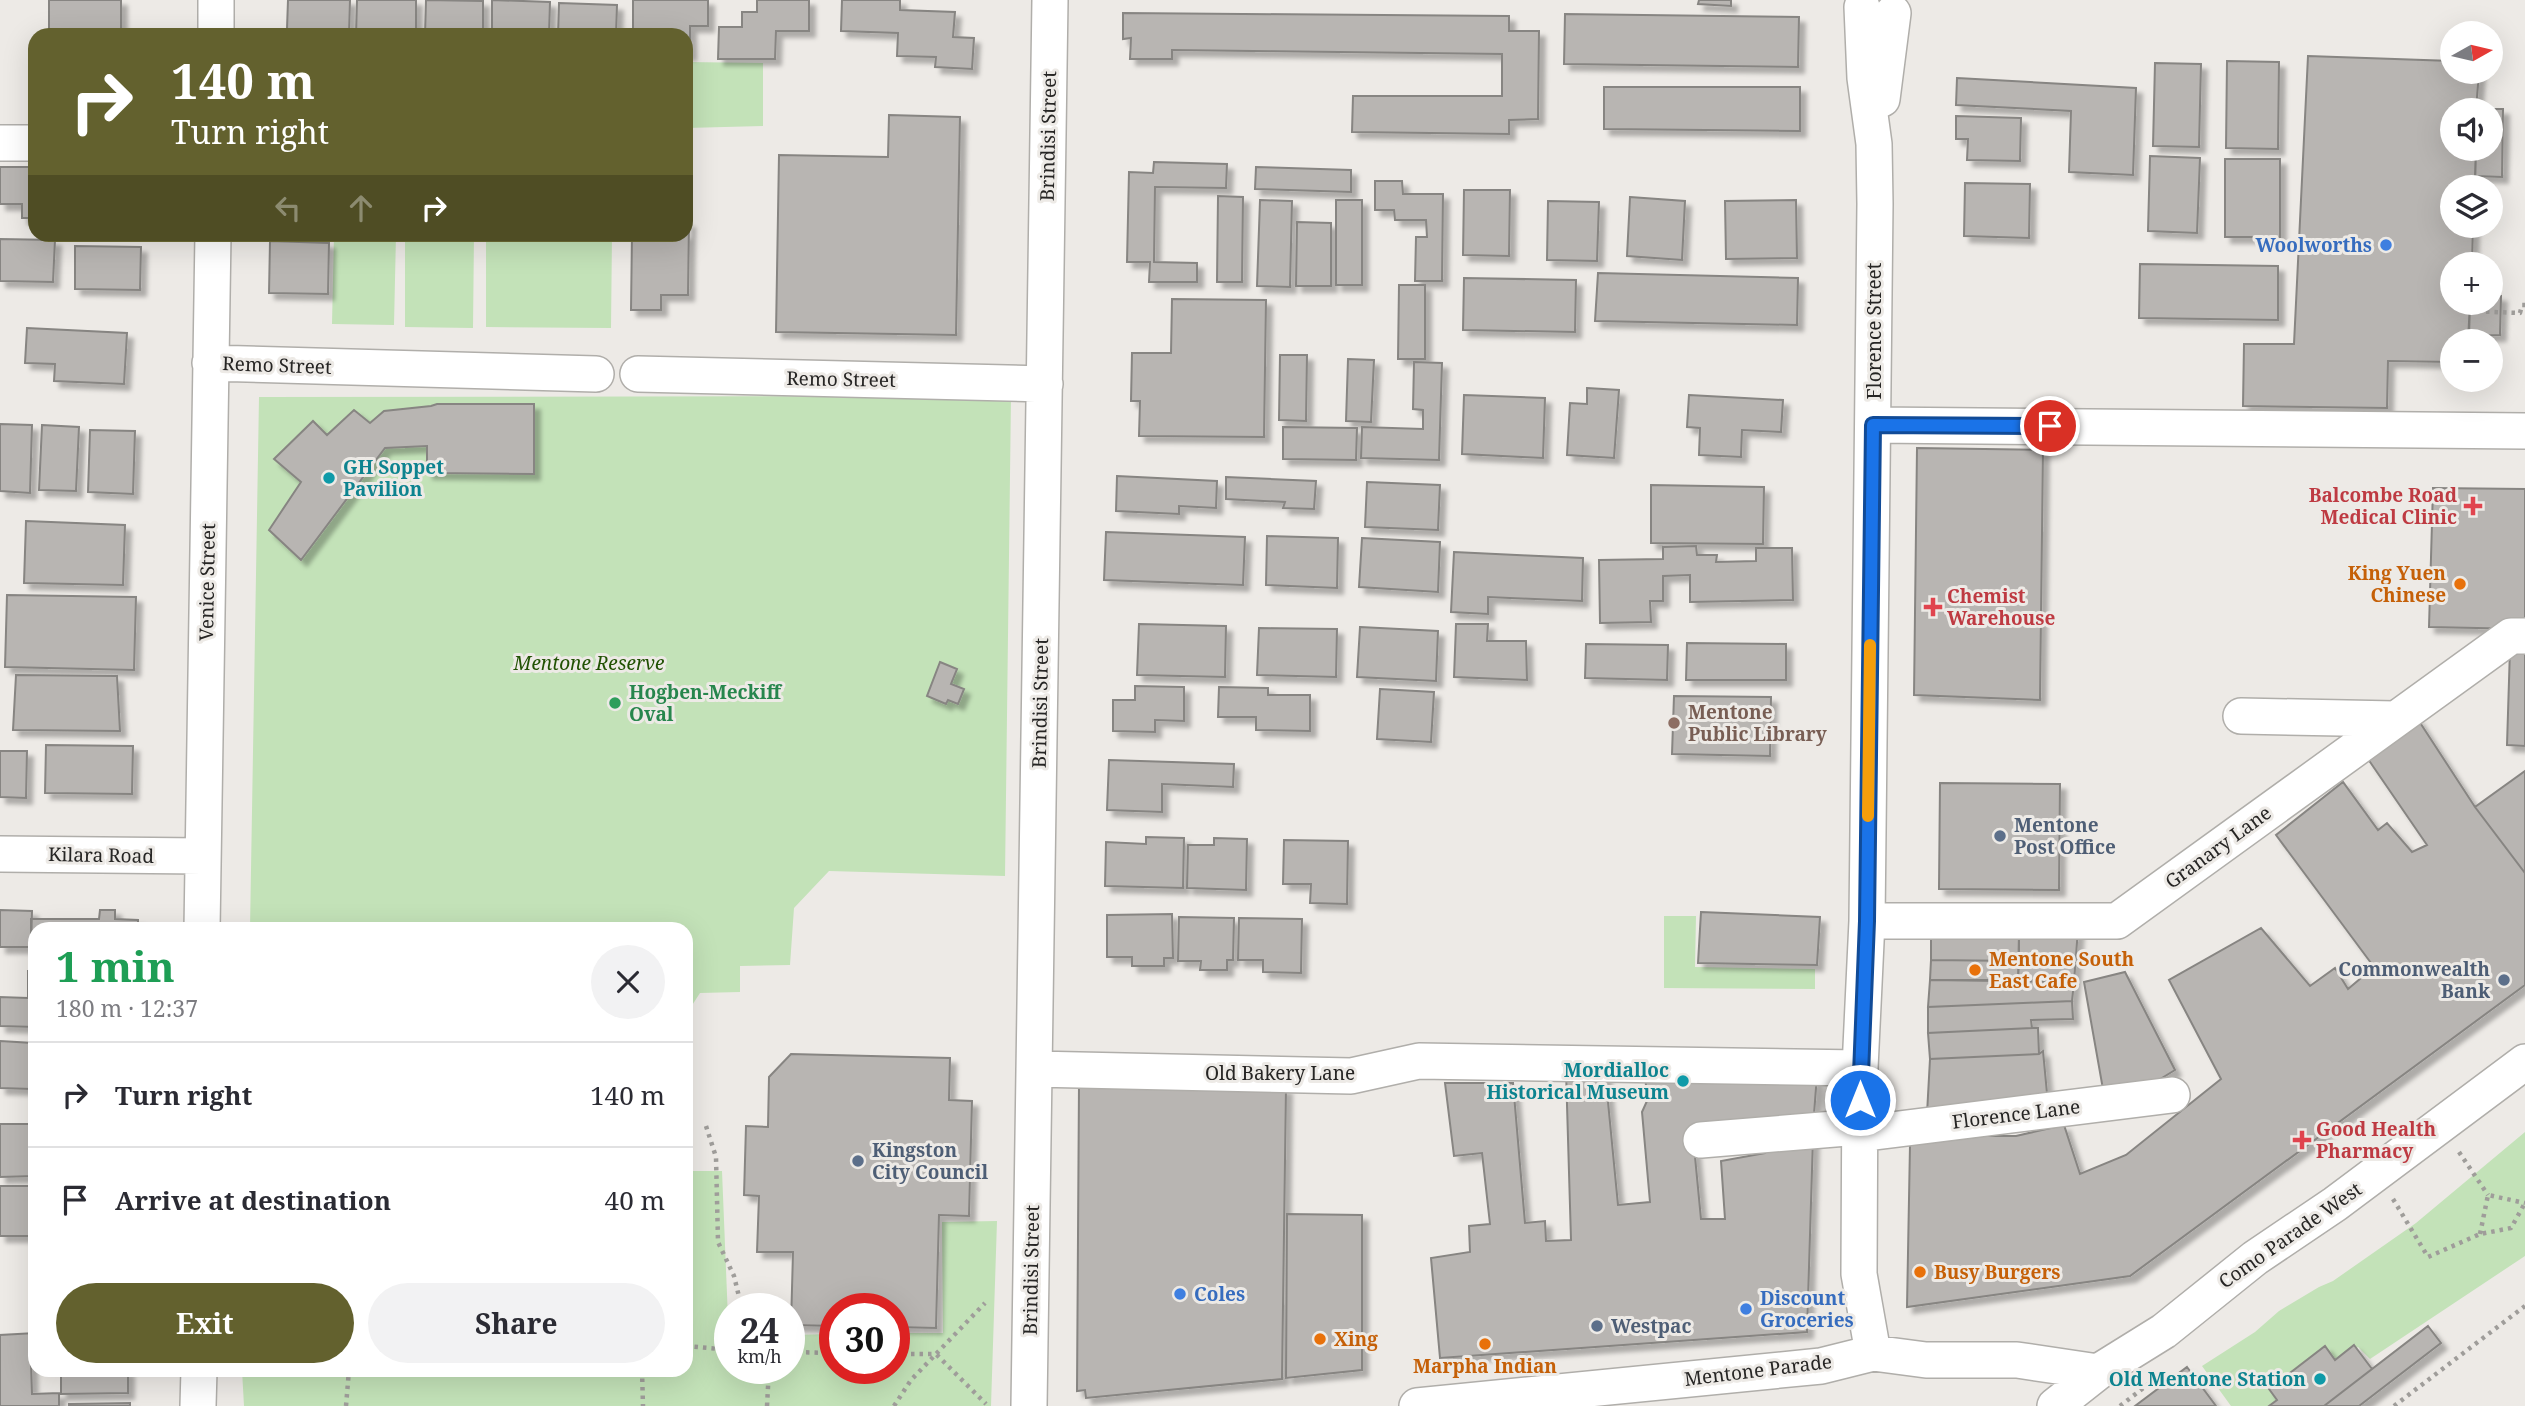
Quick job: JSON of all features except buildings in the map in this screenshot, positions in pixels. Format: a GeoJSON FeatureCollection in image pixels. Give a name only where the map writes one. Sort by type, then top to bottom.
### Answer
{"type":"FeatureCollection","features":[{"type":"Feature","properties":{"kind":"street"},"geometry":{"type":"LineString","coordinates":[[216,0],[216,28]]}},
{"type":"Feature","properties":{"kind":"street","name":"Brindisi Street"},"geometry":{"type":"LineString","coordinates":[[1029,1406],[1050,0]]}},
{"type":"Feature","properties":{"kind":"street","name":"Florence Street"},"geometry":{"type":"LineString","coordinates":[[1857,1357],[1860,1068],[1867,921],[1874,144],[1885,78],[1879,5]]}},
{"type":"Feature","properties":{"kind":"street"},"geometry":{"type":"LineString","coordinates":[[0,143],[28,143]]}},
{"type":"Feature","properties":{"kind":"street","name":"Venice Street"},"geometry":{"type":"LineString","coordinates":[[202,922],[213,242]]}},
{"type":"Feature","properties":{"kind":"street","name":"Remo Street"},"geometry":{"type":"LineString","coordinates":[[210,363],[596,374]]}},
{"type":"Feature","properties":{"kind":"street","name":"Remo Street"},"geometry":{"type":"LineString","coordinates":[[638,374],[1045,384]]}},
{"type":"Feature","properties":{"kind":"street"},"geometry":{"type":"LineString","coordinates":[[1873,425],[2525,431]]}},
{"type":"Feature","properties":{"kind":"street","name":"Granary Lane"},"geometry":{"type":"LineString","coordinates":[[1867,921],[2117,921],[2511,636],[2525,636]]}},
{"type":"Feature","properties":{"kind":"street"},"geometry":{"type":"LineString","coordinates":[[2241,716],[2395,719]]}},
{"type":"Feature","properties":{"kind":"street","name":"Kilara Road"},"geometry":{"type":"LineString","coordinates":[[0,854],[202,856]]}},
{"type":"Feature","properties":{"kind":"street","name":"Old Bakery Lane"},"geometry":{"type":"LineString","coordinates":[[1034,1069],[1351,1076],[1419,1061],[1860,1068]]}},
{"type":"Feature","properties":{"kind":"street","name":"Como Parade West"},"geometry":{"type":"LineString","coordinates":[[2055,1406],[2098,1373],[2164,1331],[2255,1258],[2378,1173],[2525,1062]]}},
{"type":"Feature","properties":{"kind":"street","name":"Florence Lane"},"geometry":{"type":"LineString","coordinates":[[1701,1140],[1859,1130],[2172,1095]]}},
{"type":"Feature","properties":{"kind":"street","name":"Mentone Parade"},"geometry":{"type":"LineString","coordinates":[[1418,1406],[1821,1366],[1857,1357],[2017,1360],[2098,1373]]}},
{"type":"Feature","properties":{"kind":"street"},"geometry":{"type":"LineString","coordinates":[[198,1406],[199,1377]]}},
{"type":"Feature","properties":{"kind":"path"},"geometry":{"type":"LineString","coordinates":[[2503,312],[2520,313],[2522,304],[2525,305]]}},
{"type":"Feature","properties":{"kind":"path"},"geometry":{"type":"LineString","coordinates":[[706,1126],[716,1157],[718,1242],[734,1276],[738,1293]]}},
{"type":"Feature","properties":{"kind":"path"},"geometry":{"type":"LineString","coordinates":[[2378,1173],[2428,1257],[2480,1234],[2511,1228],[2525,1203],[2488,1195],[2461,1156]]}},
{"type":"Feature","properties":{"kind":"path"},"geometry":{"type":"LineString","coordinates":[[2480,1234],[2488,1195]]}},
{"type":"Feature","properties":{"kind":"path"},"geometry":{"type":"LineString","coordinates":[[894,1406],[911,1380],[985,1303]]}},
{"type":"Feature","properties":{"kind":"path"},"geometry":{"type":"LineString","coordinates":[[2394,1406],[2525,1306]]}},
{"type":"Feature","properties":{"kind":"path"},"geometry":{"type":"LineString","coordinates":[[693,1347],[714,1349]]}},
{"type":"Feature","properties":{"kind":"path"},"geometry":{"type":"LineString","coordinates":[[910,1354],[936,1354],[986,1404]]}},
{"type":"Feature","properties":{"kind":"path"},"geometry":{"type":"LineString","coordinates":[[346,1406],[348,1377]]}},
{"type":"Feature","properties":{"kind":"path"},"geometry":{"type":"LineString","coordinates":[[642,1377],[643,1406]]}},
{"type":"Feature","properties":{"kind":"path"},"geometry":{"type":"LineString","coordinates":[[767,1406],[768,1384]]}},
{"type":"Feature","properties":{"kind":"green space"},"geometry":{"type":"Polygon","coordinates":[[[693,62],[763,63],[763,126],[693,128],[693,62]]]}},
{"type":"Feature","properties":{"kind":"green space"},"geometry":{"type":"Polygon","coordinates":[[[334,242],[396,242],[394,325],[332,324],[334,242]]]}},
{"type":"Feature","properties":{"kind":"green space"},"geometry":{"type":"Polygon","coordinates":[[[405,242],[474,242],[473,328],[405,327],[405,242]]]}},
{"type":"Feature","properties":{"kind":"green space"},"geometry":{"type":"Polygon","coordinates":[[[486,242],[612,242],[611,328],[486,327],[486,242]]]}},
{"type":"Feature","properties":{"kind":"green space","name":"Mentone Reserve"},"geometry":{"type":"Polygon","coordinates":[[[1011,396],[1005,876],[829,871],[794,908],[790,965],[740,966],[740,992],[700,993],[693,1004],[693,922],[250,922],[259,397],[1011,396]]]}},
{"type":"Feature","properties":{"kind":"green space"},"geometry":{"type":"Polygon","coordinates":[[[1664,916],[1696,916],[1695,967],[1815,969],[1815,989],[1664,988],[1664,916]]]}},
{"type":"Feature","properties":{"kind":"green space"},"geometry":{"type":"Polygon","coordinates":[[[2525,1132],[2525,1256],[2370,1359],[2358,1347],[2277,1406],[2231,1406],[2202,1366],[2255,1332],[2279,1311],[2333,1281],[2416,1223],[2525,1132]]]}},
{"type":"Feature","properties":{"kind":"green space"},"geometry":{"type":"Polygon","coordinates":[[[693,1171],[722,1171],[727,1293],[714,1293],[714,1384],[805,1384],[805,1335],[819,1334],[819,1384],[910,1384],[910,1333],[943,1333],[942,1222],[997,1221],[991,1406],[244,1406],[242,1377],[693,1377],[693,1171]]]}},
{"type":"Feature","properties":{"kind":"slow traffic"},"geometry":{"type":"LineString","coordinates":[[1868,816],[1870,645]]}},
{"type":"Feature","properties":{"kind":"place","name":"Woolworths"},"geometry":{"type":"Point","coordinates":[2386,245]}},
{"type":"Feature","properties":{"kind":"place","name":"GH Soppet Pavilion"},"geometry":{"type":"Point","coordinates":[329,478]}},
{"type":"Feature","properties":{"kind":"place","name":"Balcombe Road Medical Clinic"},"geometry":{"type":"Point","coordinates":[2473,506]}},
{"type":"Feature","properties":{"kind":"place","name":"King Yuen Chinese"},"geometry":{"type":"Point","coordinates":[2460,584]}},
{"type":"Feature","properties":{"kind":"place","name":"Chemist Warehouse"},"geometry":{"type":"Point","coordinates":[1933,607]}},
{"type":"Feature","properties":{"kind":"place","name":"Hogben-Meckiff Oval"},"geometry":{"type":"Point","coordinates":[615,703]}},
{"type":"Feature","properties":{"kind":"place","name":"Mentone Public Library"},"geometry":{"type":"Point","coordinates":[1674,723]}},
{"type":"Feature","properties":{"kind":"place","name":"Mentone Post Office"},"geometry":{"type":"Point","coordinates":[2000,836]}},
{"type":"Feature","properties":{"kind":"place","name":"Mentone South East Cafe"},"geometry":{"type":"Point","coordinates":[1975,970]}},
{"type":"Feature","properties":{"kind":"place","name":"Commonwealth Bank"},"geometry":{"type":"Point","coordinates":[2504,980]}},
{"type":"Feature","properties":{"kind":"place","name":"Mordialloc Historical Museum"},"geometry":{"type":"Point","coordinates":[1683,1081]}},
{"type":"Feature","properties":{"kind":"place","name":"Good Health Pharmacy"},"geometry":{"type":"Point","coordinates":[2302,1140]}},
{"type":"Feature","properties":{"kind":"place","name":"Kingston City Council"},"geometry":{"type":"Point","coordinates":[858,1161]}},
{"type":"Feature","properties":{"kind":"place","name":"Busy Burgers"},"geometry":{"type":"Point","coordinates":[1920,1272]}},
{"type":"Feature","properties":{"kind":"place","name":"Coles"},"geometry":{"type":"Point","coordinates":[1180,1294]}},
{"type":"Feature","properties":{"kind":"place","name":"Discount Groceries"},"geometry":{"type":"Point","coordinates":[1746,1309]}},
{"type":"Feature","properties":{"kind":"place","name":"Westpac"},"geometry":{"type":"Point","coordinates":[1597,1326]}},
{"type":"Feature","properties":{"kind":"place","name":"Xing"},"geometry":{"type":"Point","coordinates":[1320,1339]}},
{"type":"Feature","properties":{"kind":"place","name":"Marpha Indian"},"geometry":{"type":"Point","coordinates":[1485,1344]}},
{"type":"Feature","properties":{"kind":"place","name":"Old Mentone Station"},"geometry":{"type":"Point","coordinates":[2320,1379]}},
{"type":"Feature","properties":{"kind":"route"},"geometry":{"type":"LineString","coordinates":[[1860,1100],[1867,921],[1873,425],[2050,426]]}}]}
